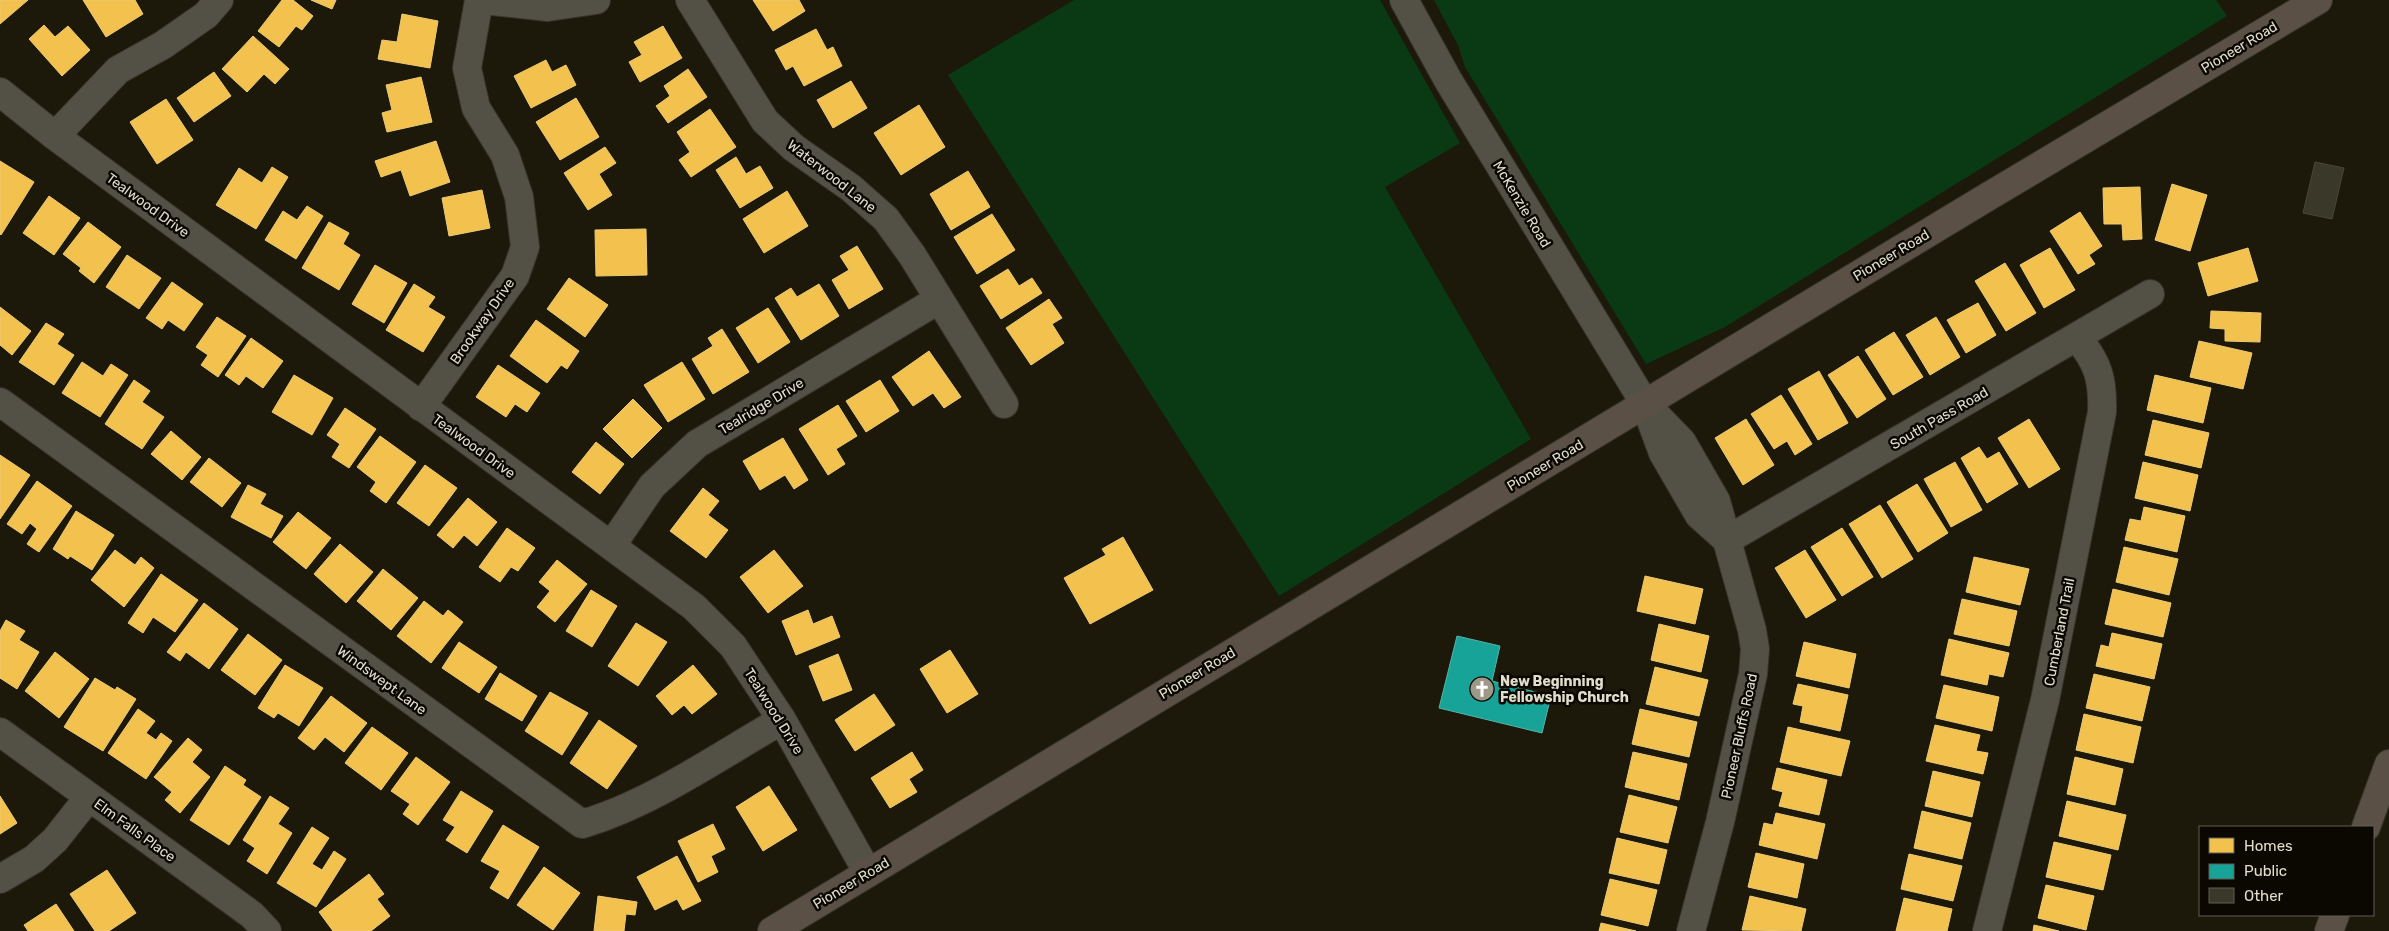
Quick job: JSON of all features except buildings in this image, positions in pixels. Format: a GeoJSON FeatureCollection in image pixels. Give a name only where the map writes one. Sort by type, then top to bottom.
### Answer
{"type":"FeatureCollection","features":[{"type":"Feature","properties":{"kind":"main road","name":"Pioneer Road"},"geometry":{"type":"LineString","coordinates":[[772,931],[2318,0]]}},
{"type":"Feature","properties":{"kind":"main road"},"geometry":{"type":"LineString","coordinates":[[2366,826],[2389,764]]}},
{"type":"Feature","properties":{"kind":"main road"},"geometry":{"type":"LineString","coordinates":[[2329,931],[2335,916]]}},
{"type":"Feature","properties":{"kind":"street"},"geometry":{"type":"LineString","coordinates":[[55,136],[118,70],[164,45],[206,15],[219,0]]}},
{"type":"Feature","properties":{"kind":"street"},"geometry":{"type":"LineString","coordinates":[[481,0],[548,7],[596,0]]}},
{"type":"Feature","properties":{"kind":"street","name":"Brookway Drive"},"geometry":{"type":"LineString","coordinates":[[421,407],[515,276],[525,247],[519,197],[505,155],[476,108],[467,68],[481,0]]}},
{"type":"Feature","properties":{"kind":"street","name":"Waterwood Lane"},"geometry":{"type":"LineString","coordinates":[[690,0],[765,121],[794,148],[851,188],[886,218],[912,255],[938,300],[1004,404]]}},
{"type":"Feature","properties":{"kind":"street","name":"McKenzie Road"},"geometry":{"type":"LineString","coordinates":[[1404,0],[1503,173],[1645,404]]}},
{"type":"Feature","properties":{"kind":"street","name":"Tealwood Drive"},"geometry":{"type":"LineString","coordinates":[[0,92],[55,136],[694,607],[733,646],[782,720],[868,873]]}},
{"type":"Feature","properties":{"kind":"street","name":"South Pass Road"},"geometry":{"type":"LineString","coordinates":[[1727,540],[2150,294]]}},
{"type":"Feature","properties":{"kind":"street","name":"Tealridge Drive"},"geometry":{"type":"LineString","coordinates":[[612,545],[652,486],[698,444],[938,300]]}},
{"type":"Feature","properties":{"kind":"street","name":"Cumberland Trail"},"geometry":{"type":"LineString","coordinates":[[1987,931],[2045,700],[2102,412],[2103,390],[2099,369],[2077,337]]}},
{"type":"Feature","properties":{"kind":"street","name":"Windswept Lane"},"geometry":{"type":"LineString","coordinates":[[0,402],[582,824],[609,816],[676,781],[782,720]]}},
{"type":"Feature","properties":{"kind":"street","name":"Pioneer Bluffs Road"},"geometry":{"type":"LineString","coordinates":[[1645,404],[1682,442],[1716,501],[1755,649],[1752,674],[1722,813],[1691,931]]}},
{"type":"Feature","properties":{"kind":"street","name":"Elm Falls Place"},"geometry":{"type":"LineString","coordinates":[[0,732],[252,915],[267,931]]}},
{"type":"Feature","properties":{"kind":"street"},"geometry":{"type":"LineString","coordinates":[[0,879],[34,859],[55,840],[89,797]]}},
{"type":"Feature","properties":{"kind":"green space"},"geometry":{"type":"Polygon","coordinates":[[[1074,0],[1380,0],[1460,143],[1385,187],[1531,439],[1279,596],[948,75],[1074,0]]]}},
{"type":"Feature","properties":{"kind":"green space"},"geometry":{"type":"Polygon","coordinates":[[[1434,0],[2216,0],[2227,16],[1725,327],[1646,364],[1465,67],[1458,45],[1434,0]]]}},
{"type":"Feature","properties":{"kind":"place","name":"New Beginning Fellowship Church"},"geometry":{"type":"Point","coordinates":[1482,689]}}]}
